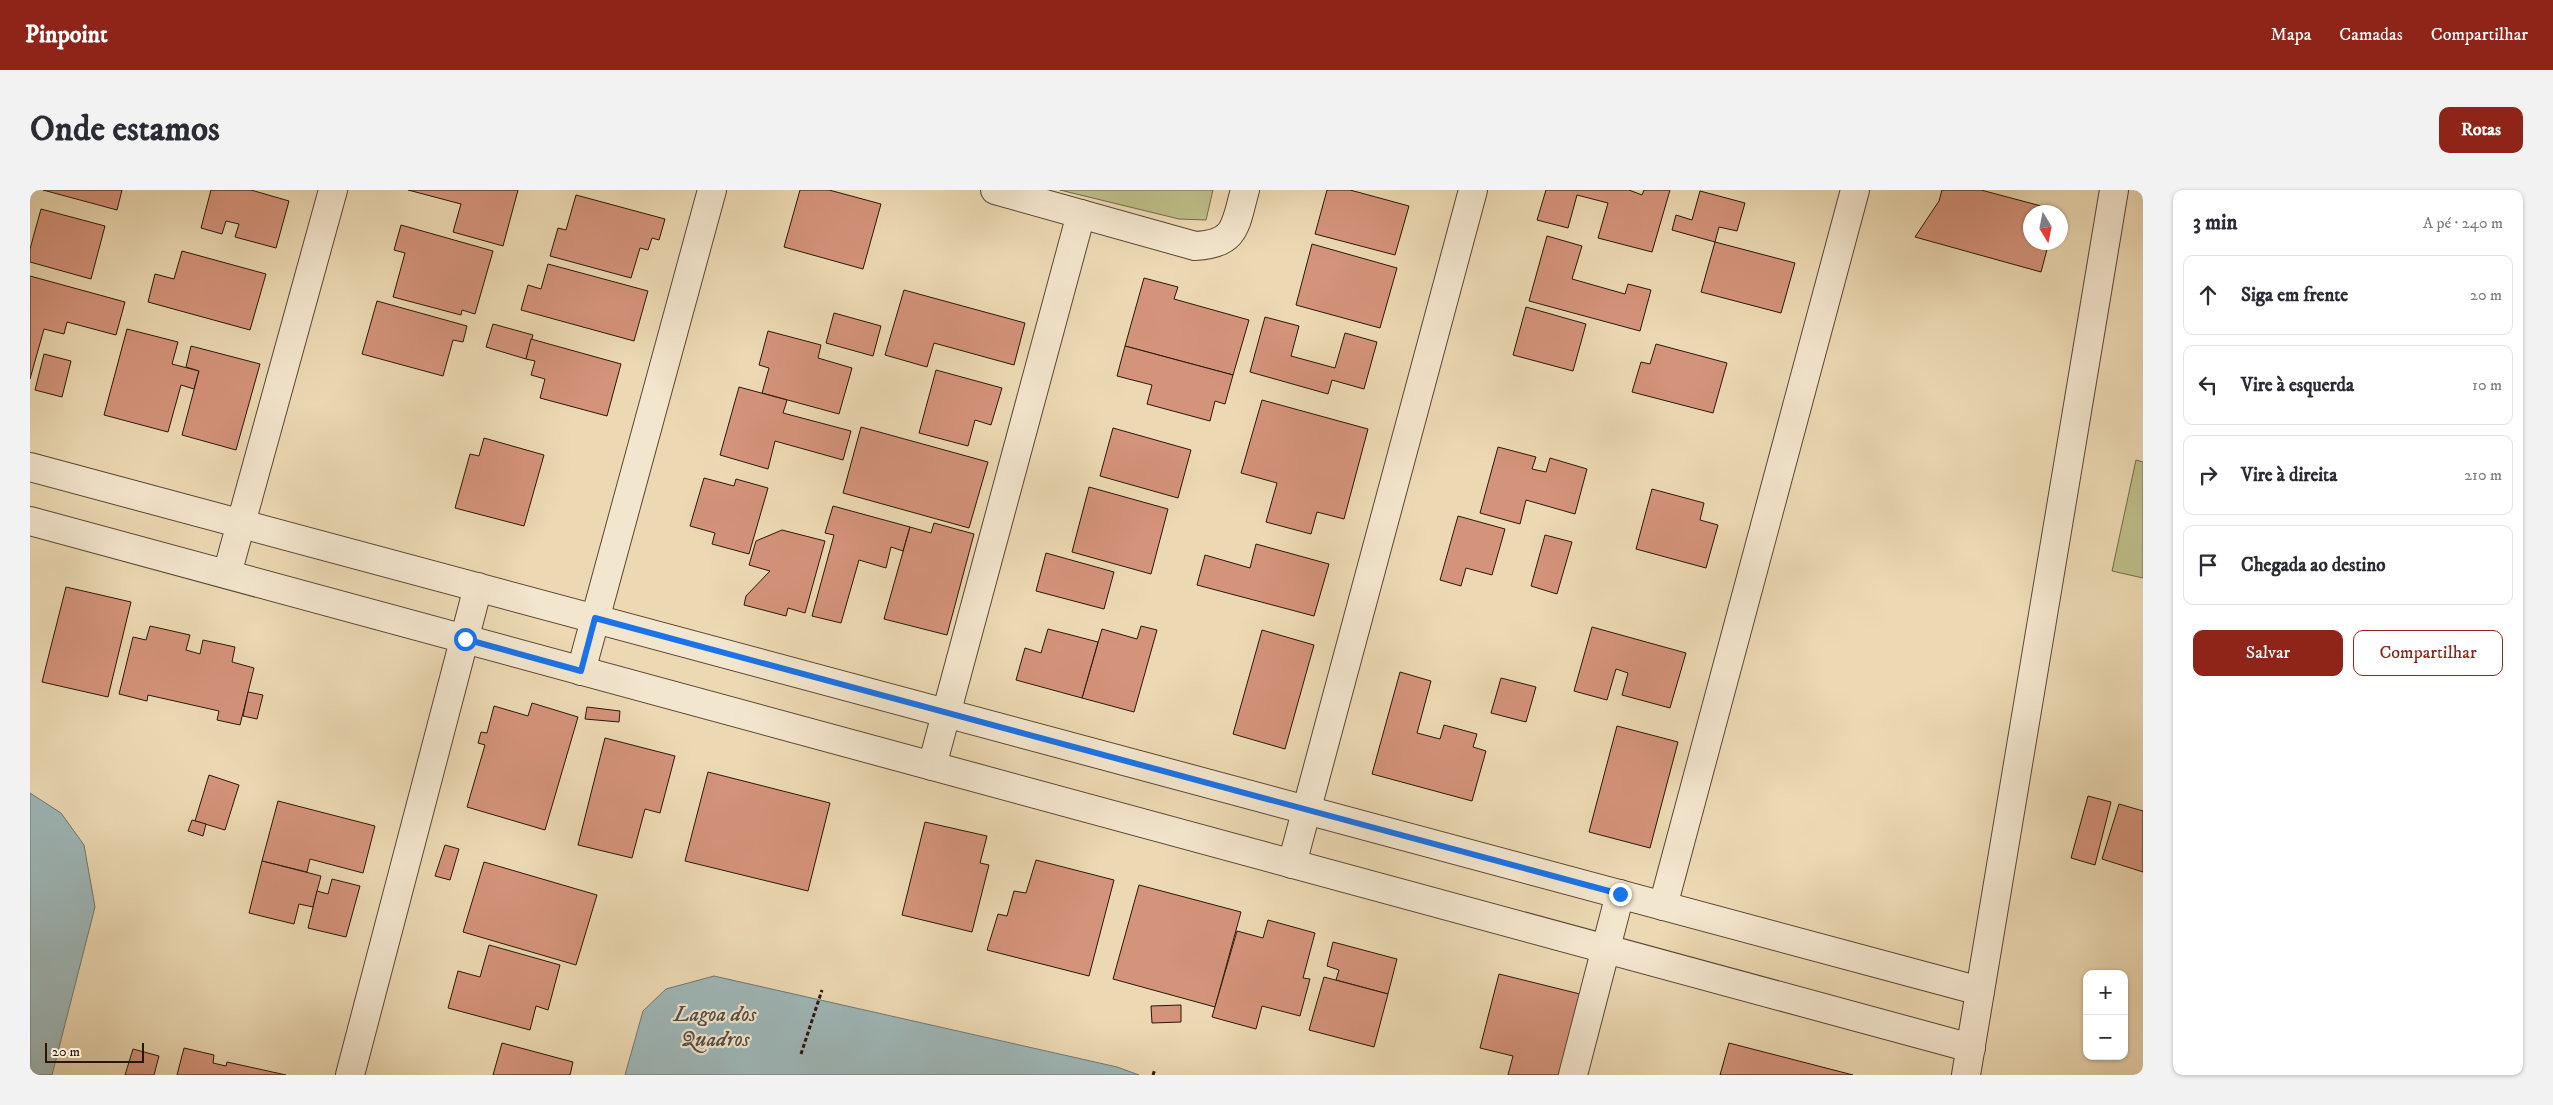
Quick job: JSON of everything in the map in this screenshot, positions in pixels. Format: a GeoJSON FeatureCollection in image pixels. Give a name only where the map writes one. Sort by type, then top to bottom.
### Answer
{"type":"FeatureCollection","features":[{"type":"Feature","properties":{"kind":"street"},"geometry":{"type":"LineString","coordinates":[[227,574],[333,190]]}},
{"type":"Feature","properties":{"kind":"street"},"geometry":{"type":"LineString","coordinates":[[581,671],[712,190]]}},
{"type":"Feature","properties":{"kind":"street"},"geometry":{"type":"LineString","coordinates":[[995,190],[1195,246],[1211,246],[1223,241],[1234,230],[1245,190]]}},
{"type":"Feature","properties":{"kind":"street"},"geometry":{"type":"LineString","coordinates":[[1292,864],[1473,190]]}},
{"type":"Feature","properties":{"kind":"street"},"geometry":{"type":"LineString","coordinates":[[1663,906],[1855,190]]}},
{"type":"Feature","properties":{"kind":"street"},"geometry":{"type":"LineString","coordinates":[[1966,1075],[2114,190]]}},
{"type":"Feature","properties":{"kind":"street"},"geometry":{"type":"LineString","coordinates":[[932,766],[1081,214]]}},
{"type":"Feature","properties":{"kind":"street"},"geometry":{"type":"LineString","coordinates":[[30,467],[1980,991]]}},
{"type":"Feature","properties":{"kind":"street"},"geometry":{"type":"LineString","coordinates":[[30,521],[1971,1048]]}},
{"type":"Feature","properties":{"kind":"street"},"geometry":{"type":"LineString","coordinates":[[350,1075],[478,587]]}},
{"type":"Feature","properties":{"kind":"street"},"geometry":{"type":"LineString","coordinates":[[1573,1075],[1620,894]]}},
{"type":"Feature","properties":{"kind":"path"},"geometry":{"type":"LineString","coordinates":[[801,1054],[822,990]]}},
{"type":"Feature","properties":{"kind":"path"},"geometry":{"type":"LineString","coordinates":[[1153,1075],[1155,1069]]}},
{"type":"Feature","properties":{"kind":"green space"},"geometry":{"type":"Polygon","coordinates":[[[1060,190],[1213,190],[1206,220],[1179,219],[1060,190]]]}},
{"type":"Feature","properties":{"kind":"green space"},"geometry":{"type":"Polygon","coordinates":[[[2136,460],[2143,462],[2143,578],[2112,571],[2136,460]]]}},
{"type":"Feature","properties":{"kind":"water"},"geometry":{"type":"Polygon","coordinates":[[[30,793],[61,813],[84,845],[95,907],[52,1075],[30,1075],[30,793]]]}},
{"type":"Feature","properties":{"kind":"water","name":"Lagoa dos Quadros"},"geometry":{"type":"Polygon","coordinates":[[[714,976],[1117,1067],[1139,1075],[625,1075],[643,1011],[666,989],[714,976]]]}},
{"type":"Feature","properties":{"kind":"building"},"geometry":{"type":"Polygon","coordinates":[[[43,190],[122,190],[117,210],[43,190]]]}},
{"type":"Feature","properties":{"kind":"building"},"geometry":{"type":"Polygon","coordinates":[[[211,190],[251,190],[289,201],[276,248],[235,237],[239,224],[226,221],[222,234],[201,228],[211,190]]]}},
{"type":"Feature","properties":{"kind":"building"},"geometry":{"type":"Polygon","coordinates":[[[408,190],[518,190],[503,246],[453,232],[461,204],[408,190]]]}},
{"type":"Feature","properties":{"kind":"building"},"geometry":{"type":"Polygon","coordinates":[[[800,190],[829,190],[881,204],[863,269],[784,247],[800,190]]]}},
{"type":"Feature","properties":{"kind":"building"},"geometry":{"type":"Polygon","coordinates":[[[1327,190],[1350,190],[1409,206],[1395,255],[1315,234],[1327,190]]]}},
{"type":"Feature","properties":{"kind":"building"},"geometry":{"type":"Polygon","coordinates":[[[1546,190],[1629,190],[1642,195],[1644,190],[1670,190],[1652,252],[1598,238],[1608,203],[1577,195],[1568,228],[1537,220],[1546,190]]]}},
{"type":"Feature","properties":{"kind":"building"},"geometry":{"type":"Polygon","coordinates":[[[1942,190],[1981,190],[2037,205],[2023,205],[2023,250],[2047,250],[2041,272],[1915,237],[1939,201],[1942,190]]]}},
{"type":"Feature","properties":{"kind":"building"},"geometry":{"type":"Polygon","coordinates":[[[1700,191],[1745,203],[1737,231],[1719,227],[1715,242],[1672,230],[1676,215],[1692,220],[1700,191]]]}},
{"type":"Feature","properties":{"kind":"building"},"geometry":{"type":"Polygon","coordinates":[[[576,195],[665,219],[659,240],[652,238],[648,250],[640,248],[631,278],[550,256],[558,228],[566,230],[576,195]]]}},
{"type":"Feature","properties":{"kind":"building"},"geometry":{"type":"Polygon","coordinates":[[[41,209],[105,226],[91,279],[30,262],[30,249],[41,209]]]}},
{"type":"Feature","properties":{"kind":"building"},"geometry":{"type":"Polygon","coordinates":[[[401,225],[493,251],[475,314],[462,310],[461,315],[393,297],[405,253],[394,250],[401,225]]]}},
{"type":"Feature","properties":{"kind":"building"},"geometry":{"type":"Polygon","coordinates":[[[1547,236],[1582,246],[1572,279],[1625,294],[1628,284],[1651,290],[1640,331],[1529,301],[1547,236]]]}},
{"type":"Feature","properties":{"kind":"building"},"geometry":{"type":"Polygon","coordinates":[[[1715,242],[1795,263],[1781,313],[1701,292],[1715,242]]]}},
{"type":"Feature","properties":{"kind":"building"},"geometry":{"type":"Polygon","coordinates":[[[1312,244],[1397,268],[1380,328],[1296,305],[1312,244]]]}},
{"type":"Feature","properties":{"kind":"building"},"geometry":{"type":"Polygon","coordinates":[[[182,251],[266,274],[250,330],[148,302],[155,274],[174,279],[182,251]]]}},
{"type":"Feature","properties":{"kind":"building"},"geometry":{"type":"Polygon","coordinates":[[[548,264],[648,291],[634,341],[521,310],[528,285],[541,289],[548,264]]]}},
{"type":"Feature","properties":{"kind":"building"},"geometry":{"type":"Polygon","coordinates":[[[30,276],[125,302],[116,335],[67,322],[64,334],[44,329],[30,379],[30,276]]]}},
{"type":"Feature","properties":{"kind":"building"},"geometry":{"type":"Polygon","coordinates":[[[1144,278],[1178,287],[1174,299],[1249,320],[1233,375],[1125,346],[1144,278]]]}},
{"type":"Feature","properties":{"kind":"building"},"geometry":{"type":"Polygon","coordinates":[[[904,290],[1025,323],[1014,365],[934,343],[927,367],[885,355],[904,290]]]}},
{"type":"Feature","properties":{"kind":"building"},"geometry":{"type":"Polygon","coordinates":[[[377,301],[467,326],[463,342],[453,340],[443,376],[362,354],[377,301]]]}},
{"type":"Feature","properties":{"kind":"building"},"geometry":{"type":"Polygon","coordinates":[[[1526,307],[1586,324],[1573,371],[1513,355],[1526,307]]]}},
{"type":"Feature","properties":{"kind":"building"},"geometry":{"type":"Polygon","coordinates":[[[834,313],[881,326],[873,356],[826,343],[834,313]]]}},
{"type":"Feature","properties":{"kind":"building"},"geometry":{"type":"Polygon","coordinates":[[[1265,317],[1299,326],[1291,356],[1335,368],[1345,333],[1377,342],[1364,389],[1332,380],[1328,394],[1250,372],[1265,317]]]}},
{"type":"Feature","properties":{"kind":"building"},"geometry":{"type":"Polygon","coordinates":[[[493,324],[533,335],[526,359],[486,347],[493,324]]]}},
{"type":"Feature","properties":{"kind":"building"},"geometry":{"type":"Polygon","coordinates":[[[127,329],[178,342],[172,364],[199,371],[194,389],[181,385],[168,432],[104,415],[127,329]]]}},
{"type":"Feature","properties":{"kind":"building"},"geometry":{"type":"Polygon","coordinates":[[[768,331],[821,345],[818,358],[852,368],[839,414],[762,393],[769,368],[759,365],[768,331]]]}},
{"type":"Feature","properties":{"kind":"building"},"geometry":{"type":"Polygon","coordinates":[[[531,339],[621,364],[607,416],[540,398],[545,379],[531,375],[535,361],[526,359],[531,339]]]}},
{"type":"Feature","properties":{"kind":"building"},"geometry":{"type":"Polygon","coordinates":[[[1656,344],[1727,363],[1713,413],[1632,392],[1641,362],[1650,364],[1656,344]]]}},
{"type":"Feature","properties":{"kind":"building"},"geometry":{"type":"Polygon","coordinates":[[[191,346],[260,364],[236,450],[182,435],[199,371],[186,367],[191,346]]]}},
{"type":"Feature","properties":{"kind":"building"},"geometry":{"type":"Polygon","coordinates":[[[1125,346],[1233,375],[1225,404],[1215,401],[1210,421],[1147,404],[1152,385],[1117,376],[1125,346]]]}},
{"type":"Feature","properties":{"kind":"building"},"geometry":{"type":"Polygon","coordinates":[[[44,354],[71,361],[62,397],[35,390],[44,354]]]}},
{"type":"Feature","properties":{"kind":"building"},"geometry":{"type":"Polygon","coordinates":[[[936,370],[1002,388],[991,425],[975,420],[968,446],[919,433],[936,370]]]}},
{"type":"Feature","properties":{"kind":"building"},"geometry":{"type":"Polygon","coordinates":[[[739,387],[787,400],[783,413],[851,431],[843,460],[775,441],[768,469],[720,455],[739,387]]]}},
{"type":"Feature","properties":{"kind":"building"},"geometry":{"type":"Polygon","coordinates":[[[1262,400],[1368,429],[1344,519],[1317,512],[1311,534],[1266,522],[1277,483],[1241,473],[1262,400]]]}},
{"type":"Feature","properties":{"kind":"building"},"geometry":{"type":"Polygon","coordinates":[[[861,427],[988,462],[969,528],[843,493],[861,427]]]}},
{"type":"Feature","properties":{"kind":"building"},"geometry":{"type":"Polygon","coordinates":[[[1113,428],[1191,450],[1178,498],[1100,476],[1113,428]]]}},
{"type":"Feature","properties":{"kind":"building"},"geometry":{"type":"Polygon","coordinates":[[[484,438],[544,455],[524,526],[455,508],[470,454],[479,456],[484,438]]]}},
{"type":"Feature","properties":{"kind":"building"},"geometry":{"type":"Polygon","coordinates":[[[1498,447],[1536,457],[1532,469],[1546,472],[1550,458],[1587,469],[1575,514],[1526,500],[1520,524],[1480,513],[1498,447]]]}},
{"type":"Feature","properties":{"kind":"building"},"geometry":{"type":"Polygon","coordinates":[[[704,478],[734,486],[736,479],[768,488],[749,554],[712,544],[715,533],[690,526],[704,478]]]}},
{"type":"Feature","properties":{"kind":"building"},"geometry":{"type":"Polygon","coordinates":[[[1089,487],[1168,509],[1151,574],[1072,552],[1089,487]]]}},
{"type":"Feature","properties":{"kind":"building"},"geometry":{"type":"Polygon","coordinates":[[[1652,489],[1704,503],[1700,520],[1718,525],[1706,568],[1636,549],[1652,489]]]}},
{"type":"Feature","properties":{"kind":"building"},"geometry":{"type":"Polygon","coordinates":[[[833,506],[910,527],[903,551],[891,547],[886,568],[859,560],[841,623],[812,616],[834,535],[825,533],[833,506]]]}},
{"type":"Feature","properties":{"kind":"building"},"geometry":{"type":"Polygon","coordinates":[[[1458,516],[1505,529],[1492,575],[1466,568],[1461,586],[1440,580],[1458,516]]]}},
{"type":"Feature","properties":{"kind":"building"},"geometry":{"type":"Polygon","coordinates":[[[934,523],[974,534],[947,635],[884,619],[910,527],[931,533],[934,523]]]}},
{"type":"Feature","properties":{"kind":"building"},"geometry":{"type":"Polygon","coordinates":[[[782,530],[825,541],[805,613],[788,608],[786,616],[744,605],[746,596],[770,571],[749,565],[756,541],[782,530]]]}},
{"type":"Feature","properties":{"kind":"building"},"geometry":{"type":"Polygon","coordinates":[[[1545,535],[1572,542],[1557,594],[1531,586],[1545,535]]]}},
{"type":"Feature","properties":{"kind":"building"},"geometry":{"type":"Polygon","coordinates":[[[1256,544],[1329,564],[1314,616],[1197,585],[1205,555],[1250,568],[1256,544]]]}},
{"type":"Feature","properties":{"kind":"building"},"geometry":{"type":"Polygon","coordinates":[[[1046,553],[1114,572],[1104,609],[1036,591],[1046,553]]]}},
{"type":"Feature","properties":{"kind":"building"},"geometry":{"type":"Polygon","coordinates":[[[66,587],[131,602],[108,697],[42,682],[66,587]]]}},
{"type":"Feature","properties":{"kind":"building"},"geometry":{"type":"Polygon","coordinates":[[[150,626],[190,635],[186,650],[200,654],[203,640],[235,647],[232,662],[254,668],[240,725],[217,720],[219,711],[148,695],[147,701],[119,694],[133,637],[146,640],[150,626]]]}},
{"type":"Feature","properties":{"kind":"building"},"geometry":{"type":"Polygon","coordinates":[[[1141,626],[1157,630],[1134,712],[1082,698],[1102,629],[1137,639],[1141,626]]]}},
{"type":"Feature","properties":{"kind":"building"},"geometry":{"type":"Polygon","coordinates":[[[1592,627],[1686,653],[1670,708],[1622,695],[1628,673],[1616,669],[1607,700],[1574,691],[1592,627]]]}},
{"type":"Feature","properties":{"kind":"building"},"geometry":{"type":"Polygon","coordinates":[[[1048,629],[1098,642],[1082,698],[1016,680],[1025,648],[1041,653],[1048,629]]]}},
{"type":"Feature","properties":{"kind":"building"},"geometry":{"type":"Polygon","coordinates":[[[1262,630],[1314,645],[1285,749],[1233,734],[1262,630]]]}},
{"type":"Feature","properties":{"kind":"building"},"geometry":{"type":"Polygon","coordinates":[[[1400,672],[1431,681],[1417,733],[1440,739],[1444,725],[1477,734],[1473,747],[1486,751],[1472,801],[1372,774],[1400,672]]]}},
{"type":"Feature","properties":{"kind":"building"},"geometry":{"type":"Polygon","coordinates":[[[1501,678],[1536,687],[1526,722],[1491,713],[1501,678]]]}},
{"type":"Feature","properties":{"kind":"building"},"geometry":{"type":"Polygon","coordinates":[[[248,692],[263,695],[257,719],[243,716],[248,692]]]}},
{"type":"Feature","properties":{"kind":"building"},"geometry":{"type":"Polygon","coordinates":[[[532,703],[578,717],[545,830],[467,807],[485,745],[478,743],[481,732],[487,733],[494,706],[528,716],[532,703]]]}},
{"type":"Feature","properties":{"kind":"building"},"geometry":{"type":"Polygon","coordinates":[[[587,707],[620,711],[619,722],[585,719],[587,707]]]}},
{"type":"Feature","properties":{"kind":"building"},"geometry":{"type":"Polygon","coordinates":[[[1617,726],[1678,742],[1650,848],[1589,832],[1617,726]]]}},
{"type":"Feature","properties":{"kind":"building"},"geometry":{"type":"Polygon","coordinates":[[[605,738],[675,756],[660,813],[645,809],[632,858],[578,845],[605,738]]]}},
{"type":"Feature","properties":{"kind":"building"},"geometry":{"type":"Polygon","coordinates":[[[708,772],[830,803],[808,891],[685,861],[708,772]]]}},
{"type":"Feature","properties":{"kind":"building"},"geometry":{"type":"Polygon","coordinates":[[[209,775],[239,785],[225,830],[195,821],[209,775]]]}},
{"type":"Feature","properties":{"kind":"building"},"geometry":{"type":"Polygon","coordinates":[[[2088,796],[2111,802],[2095,865],[2071,858],[2088,796]]]}},
{"type":"Feature","properties":{"kind":"building"},"geometry":{"type":"Polygon","coordinates":[[[278,801],[375,826],[363,873],[310,859],[307,872],[262,861],[278,801]]]}},
{"type":"Feature","properties":{"kind":"building"},"geometry":{"type":"Polygon","coordinates":[[[2119,804],[2143,811],[2143,872],[2102,859],[2119,804]]]}},
{"type":"Feature","properties":{"kind":"building"},"geometry":{"type":"Polygon","coordinates":[[[192,820],[206,824],[203,836],[188,831],[192,820]]]}},
{"type":"Feature","properties":{"kind":"building"},"geometry":{"type":"Polygon","coordinates":[[[925,822],[987,836],[980,863],[989,865],[972,932],[902,915],[925,822]]]}},
{"type":"Feature","properties":{"kind":"building"},"geometry":{"type":"Polygon","coordinates":[[[445,845],[459,849],[450,880],[435,876],[445,845]]]}},
{"type":"Feature","properties":{"kind":"building"},"geometry":{"type":"Polygon","coordinates":[[[1036,860],[1114,880],[1089,976],[987,950],[998,914],[1007,916],[1014,891],[1026,893],[1036,860]]]}},
{"type":"Feature","properties":{"kind":"building"},"geometry":{"type":"Polygon","coordinates":[[[262,861],[321,876],[313,907],[299,904],[294,924],[249,913],[262,861]]]}},
{"type":"Feature","properties":{"kind":"building"},"geometry":{"type":"Polygon","coordinates":[[[484,862],[597,895],[576,965],[463,932],[484,862]]]}},
{"type":"Feature","properties":{"kind":"building"},"geometry":{"type":"Polygon","coordinates":[[[332,879],[360,886],[346,937],[308,928],[317,891],[328,894],[332,879]]]}},
{"type":"Feature","properties":{"kind":"building"},"geometry":{"type":"Polygon","coordinates":[[[1139,885],[1241,912],[1215,1007],[1113,979],[1139,885]]]}},
{"type":"Feature","properties":{"kind":"building"},"geometry":{"type":"Polygon","coordinates":[[[1268,920],[1315,933],[1303,978],[1310,979],[1300,1016],[1262,1006],[1256,1029],[1212,1017],[1237,931],[1263,938],[1268,920]]]}},
{"type":"Feature","properties":{"kind":"building"},"geometry":{"type":"Polygon","coordinates":[[[1333,942],[1397,959],[1388,994],[1336,980],[1339,970],[1327,966],[1333,942]]]}},
{"type":"Feature","properties":{"kind":"building"},"geometry":{"type":"Polygon","coordinates":[[[489,945],[560,965],[548,1010],[536,1006],[530,1030],[448,1008],[458,971],[480,977],[489,945]]]}},
{"type":"Feature","properties":{"kind":"building"},"geometry":{"type":"Polygon","coordinates":[[[1499,974],[1580,994],[1559,1075],[1508,1075],[1513,1056],[1480,1048],[1499,974]]]}},
{"type":"Feature","properties":{"kind":"building"},"geometry":{"type":"Polygon","coordinates":[[[1324,977],[1388,994],[1374,1047],[1309,1030],[1324,977]]]}},
{"type":"Feature","properties":{"kind":"building"},"geometry":{"type":"Polygon","coordinates":[[[1181,1005],[1181,1022],[1152,1023],[1151,1006],[1181,1005]]]}},
{"type":"Feature","properties":{"kind":"building"},"geometry":{"type":"Polygon","coordinates":[[[502,1043],[573,1062],[570,1075],[493,1075],[502,1043]]]}},
{"type":"Feature","properties":{"kind":"building"},"geometry":{"type":"Polygon","coordinates":[[[1729,1043],[1853,1075],[1720,1075],[1729,1043]]]}},
{"type":"Feature","properties":{"kind":"building"},"geometry":{"type":"Polygon","coordinates":[[[184,1048],[214,1055],[213,1063],[226,1066],[227,1062],[286,1075],[177,1075],[184,1048]]]}},
{"type":"Feature","properties":{"kind":"building"},"geometry":{"type":"Polygon","coordinates":[[[133,1049],[159,1056],[154,1075],[125,1075],[133,1049]]]}},
{"type":"Feature","properties":{"kind":"route"},"geometry":{"type":"LineString","coordinates":[[465,639],[581,671],[595,618],[1620,894]]}}]}
